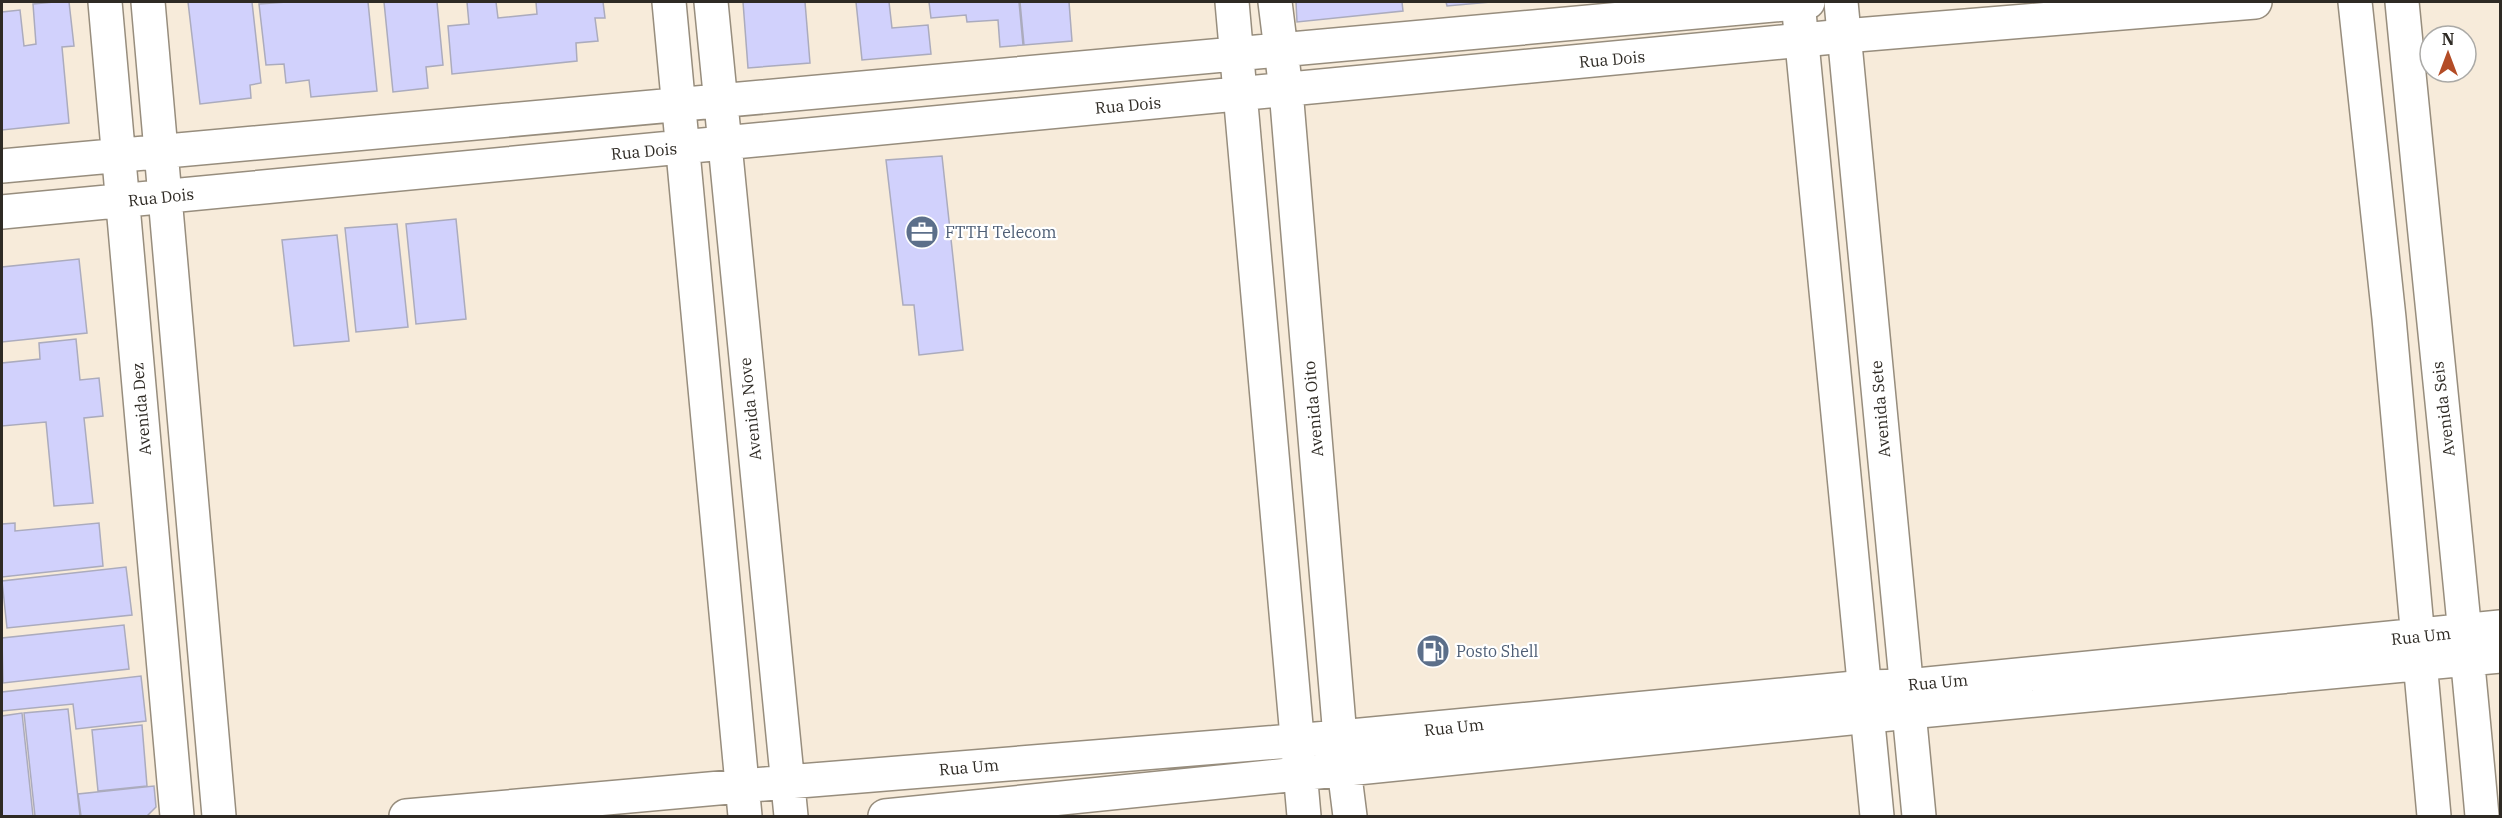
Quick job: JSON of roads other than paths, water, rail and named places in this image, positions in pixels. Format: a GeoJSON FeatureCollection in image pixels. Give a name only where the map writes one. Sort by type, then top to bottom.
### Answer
{"type":"FeatureCollection","features":[{"type":"Feature","properties":{"kind":"street","name":"Avenida Dez"},"geometry":{"type":"LineString","coordinates":[[105,2],[177,816]]}},
{"type":"Feature","properties":{"kind":"street"},"geometry":{"type":"LineString","coordinates":[[148,2],[219,816]]}},
{"type":"Feature","properties":{"kind":"street"},"geometry":{"type":"LineString","coordinates":[[669,2],[743,801]]}},
{"type":"Feature","properties":{"kind":"street","name":"Avenida Nove"},"geometry":{"type":"LineString","coordinates":[[711,2],[791,816]]}},
{"type":"Feature","properties":{"kind":"street"},"geometry":{"type":"LineString","coordinates":[[1232,2],[1304,816]]}},
{"type":"Feature","properties":{"kind":"street","name":"Avenida Oito"},"geometry":{"type":"LineString","coordinates":[[1275,2],[1286,90],[1340,738],[1350,816]]}},
{"type":"Feature","properties":{"kind":"street"},"geometry":{"type":"LineString","coordinates":[[1798,2],[1877,816]]}},
{"type":"Feature","properties":{"kind":"street"},"geometry":{"type":"LineString","coordinates":[[2,166],[1280,48],[1808,2]]}},
{"type":"Feature","properties":{"kind":"street","name":"Avenida Sete"},"geometry":{"type":"LineString","coordinates":[[1841,2],[1919,816]]}},
{"type":"Feature","properties":{"kind":"street","name":"Rua Dois"},"geometry":{"type":"LineString","coordinates":[[2,212],[1844,36],[2255,2]]}},
{"type":"Feature","properties":{"kind":"street"},"geometry":{"type":"LineString","coordinates":[[2355,2],[2390,318],[2434,816]]}},
{"type":"Feature","properties":{"kind":"street","name":"Avenida Seis"},"geometry":{"type":"LineString","coordinates":[[2402,2],[2482,816]]}},
{"type":"Feature","properties":{"kind":"street","name":"Rua Um"},"geometry":{"type":"LineString","coordinates":[[406,816],[743,801],[787,782],[1296,741],[1908,699],[2466,645],[2500,627]]}},
{"type":"Feature","properties":{"kind":"street","name":"Rua Um"},"geometry":{"type":"LineString","coordinates":[[2466,645],[2500,656]]}},
{"type":"Feature","properties":{"kind":"street","name":"Rua Um"},"geometry":{"type":"LineString","coordinates":[[885,816],[1345,770],[1866,702]]}},
{"type":"Feature","properties":{"kind":"place","name":"FTTH Telecom"},"geometry":{"type":"Point","coordinates":[922,232]}},
{"type":"Feature","properties":{"kind":"place","name":"Posto Shell"},"geometry":{"type":"Point","coordinates":[1433,651]}}]}
